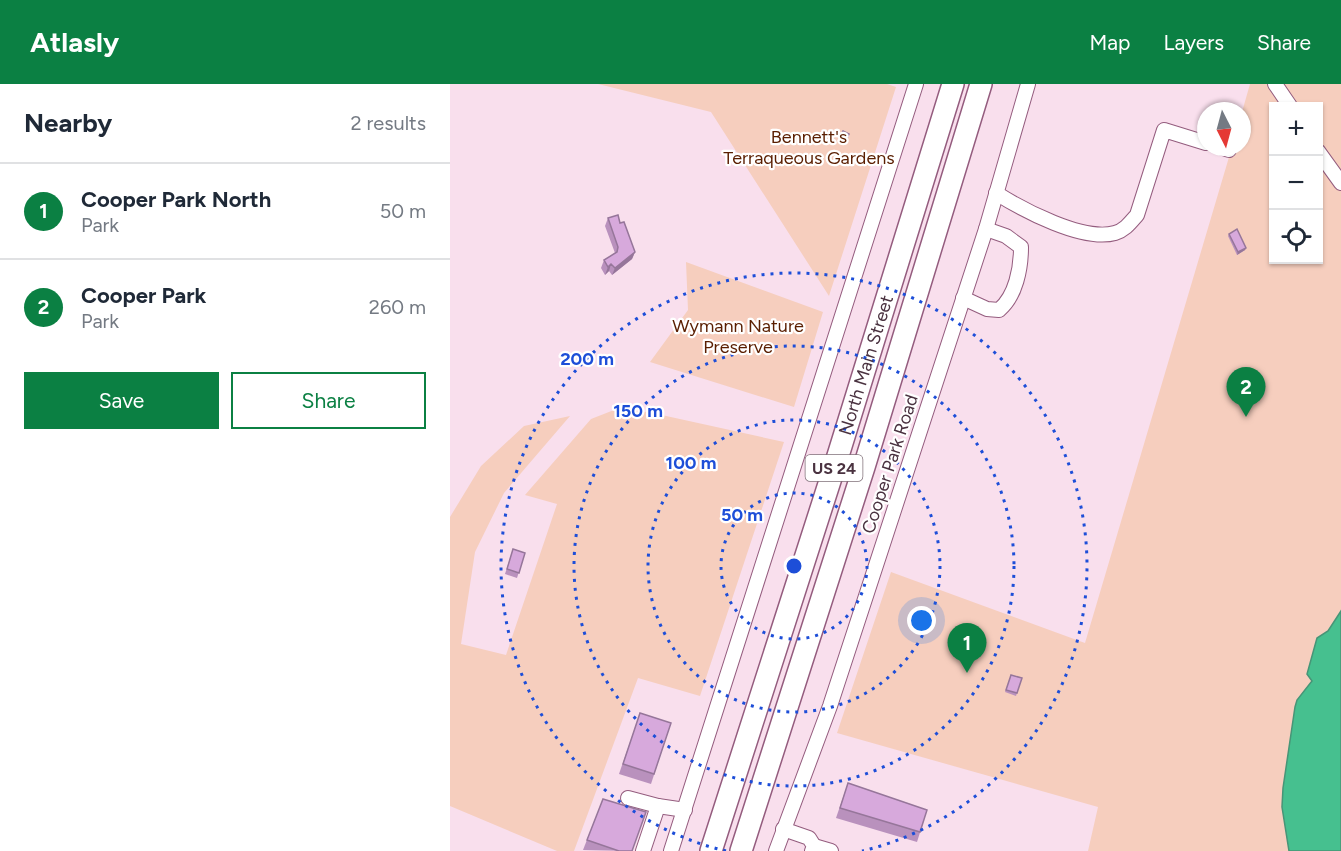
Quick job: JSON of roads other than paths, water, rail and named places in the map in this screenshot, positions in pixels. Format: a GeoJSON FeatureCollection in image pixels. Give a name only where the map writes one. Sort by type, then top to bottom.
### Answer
{"type":"FeatureCollection","features":[{"type":"Feature","properties":{"kind":"highway","name":"North Main Street"},"geometry":{"type":"LineString","coordinates":[[711,851],[831,479],[953,84]]}},
{"type":"Feature","properties":{"kind":"highway","name":"North Main Street"},"geometry":{"type":"LineString","coordinates":[[741,851],[864,467],[981,84]]}},
{"type":"Feature","properties":{"kind":"street"},"geometry":{"type":"LineString","coordinates":[[671,851],[916,84]]}},
{"type":"Feature","properties":{"kind":"street","name":"Cooper Park Road"},"geometry":{"type":"LineString","coordinates":[[776,851],[830,706],[986,229],[1028,84]]}},
{"type":"Feature","properties":{"kind":"street"},"geometry":{"type":"LineString","coordinates":[[1275,84],[1287,102]]}},
{"type":"Feature","properties":{"kind":"street"},"geometry":{"type":"LineString","coordinates":[[996,193],[1021,208],[1066,226],[1095,234],[1114,233],[1127,227],[1137,215],[1164,130],[1197,140]]}},
{"type":"Feature","properties":{"kind":"street"},"geometry":{"type":"LineString","coordinates":[[1322,156],[1341,183]]}},
{"type":"Feature","properties":{"kind":"street"},"geometry":{"type":"LineString","coordinates":[[963,298],[987,309],[999,310],[1007,304],[1013,291],[1021,247],[1006,236],[986,229]]}},
{"type":"Feature","properties":{"kind":"street"},"geometry":{"type":"LineString","coordinates":[[628,798],[658,807],[685,810]]}},
{"type":"Feature","properties":{"kind":"street"},"geometry":{"type":"LineString","coordinates":[[643,851],[658,807]]}},
{"type":"Feature","properties":{"kind":"street"},"geometry":{"type":"LineString","coordinates":[[783,829],[809,838],[813,848],[831,851]]}},
{"type":"Feature","properties":{"kind":"place","name":"Cooper Park"},"geometry":{"type":"Point","coordinates":[1246,417]}},
{"type":"Feature","properties":{"kind":"place","name":"Cooper Park North"},"geometry":{"type":"Point","coordinates":[967,673]}},
{"type":"Feature","properties":{"kind":"park label","name":"Bennett's Terraqueous Gardens"},"geometry":{"type":"Point","coordinates":[809,147]}},
{"type":"Feature","properties":{"kind":"park label","name":"Wymann Nature Preserve"},"geometry":{"type":"Point","coordinates":[738,336]}}]}
